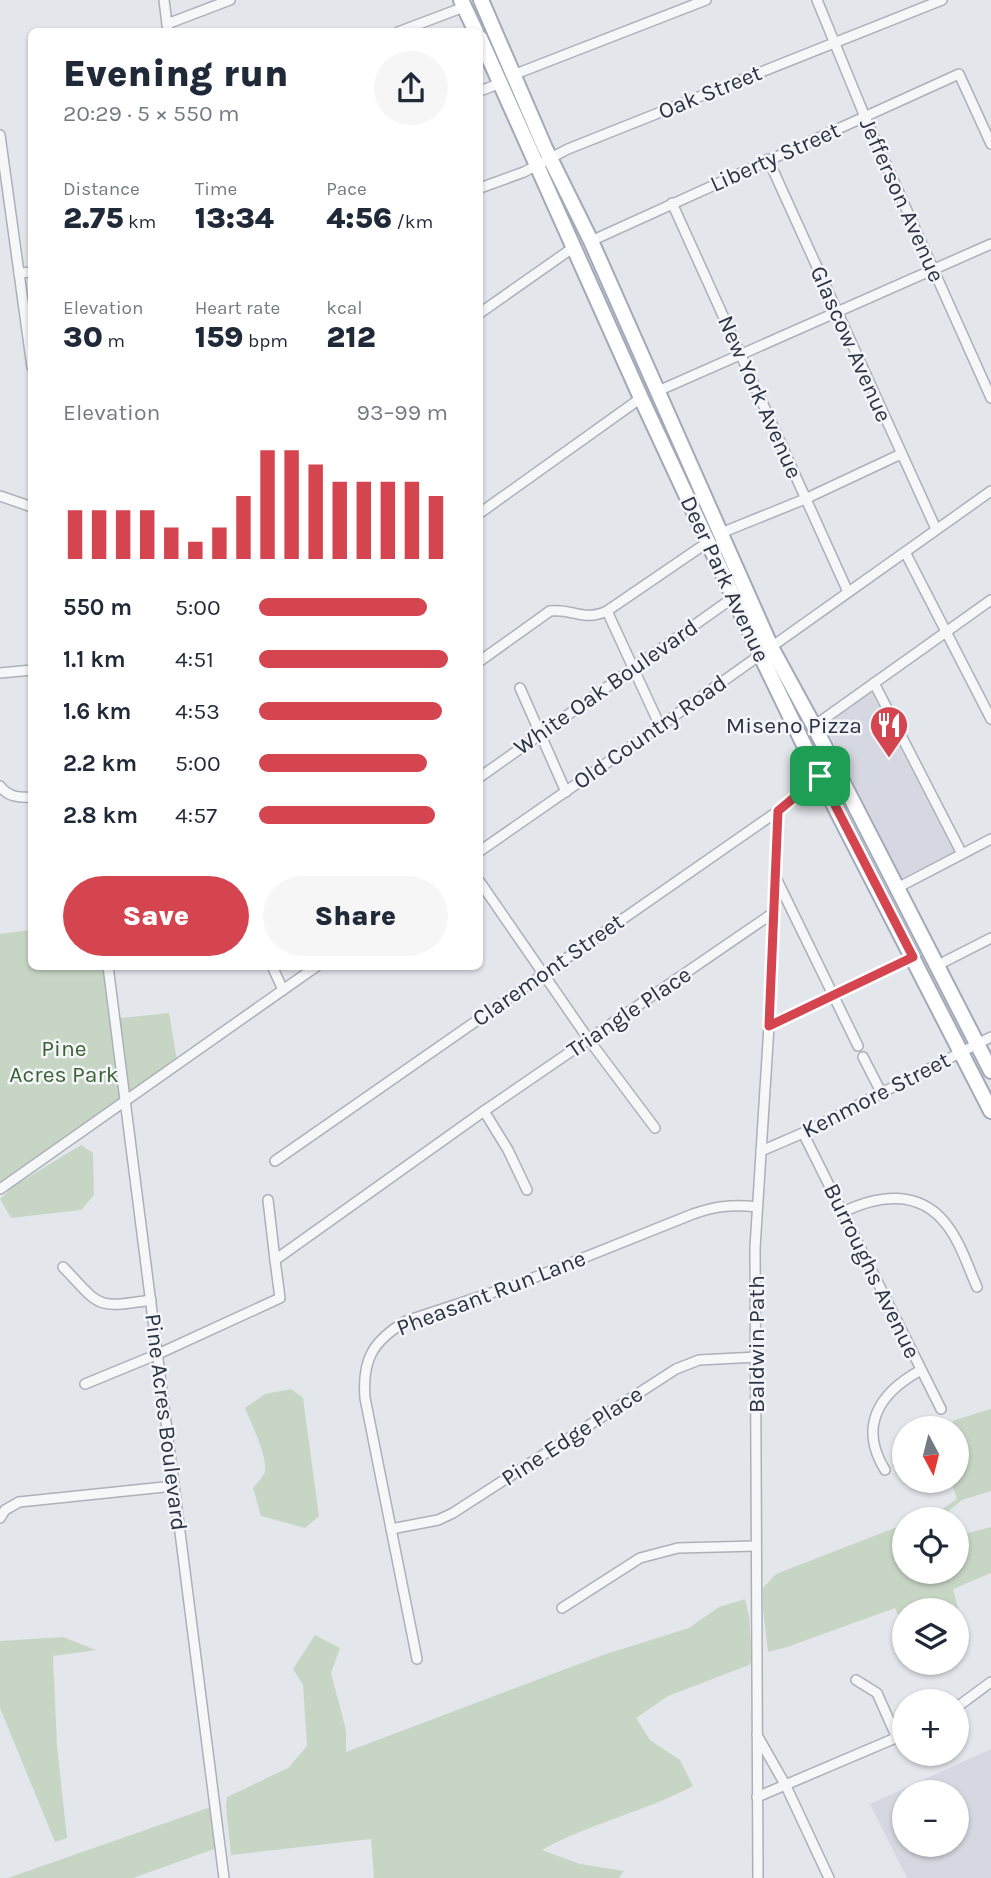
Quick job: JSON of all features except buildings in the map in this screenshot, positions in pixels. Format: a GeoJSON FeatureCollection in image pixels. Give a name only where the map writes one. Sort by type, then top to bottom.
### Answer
{"type":"FeatureCollection","features":[{"type":"Feature","properties":{"kind":"main road","name":"Deer Park Avenue"},"geometry":{"type":"LineString","coordinates":[[481,0],[549,158],[591,241],[659,391],[721,533],[766,651],[820,776],[991,1111]]}},
{"type":"Feature","properties":{"kind":"main road"},"geometry":{"type":"LineString","coordinates":[[463,3],[475,28]]}},
{"type":"Feature","properties":{"kind":"main road","name":"Deer Park Avenue"},"geometry":{"type":"LineString","coordinates":[[483,45],[641,398],[734,597],[814,726],[991,1071]]}},
{"type":"Feature","properties":{"kind":"street"},"geometry":{"type":"LineString","coordinates":[[164,0],[168,28],[230,0]]}},
{"type":"Feature","properties":{"kind":"street"},"geometry":{"type":"LineString","coordinates":[[513,75],[706,0]]}},
{"type":"Feature","properties":{"kind":"street","name":"Jefferson Avenue"},"geometry":{"type":"LineString","coordinates":[[817,0],[864,117],[991,398]]}},
{"type":"Feature","properties":{"kind":"street","name":"Oak Street"},"geometry":{"type":"LineString","coordinates":[[483,187],[942,0]]}},
{"type":"Feature","properties":{"kind":"street"},"geometry":{"type":"LineString","coordinates":[[407,28],[463,3]]}},
{"type":"Feature","properties":{"kind":"street","name":"Liberty Street"},"geometry":{"type":"LineString","coordinates":[[591,241],[959,74],[991,144]]}},
{"type":"Feature","properties":{"kind":"street"},"geometry":{"type":"LineString","coordinates":[[483,91],[500,83]]}},
{"type":"Feature","properties":{"kind":"street"},"geometry":{"type":"LineString","coordinates":[[0,135],[28,339]]}},
{"type":"Feature","properties":{"kind":"street","name":"Glascow Avenue"},"geometry":{"type":"LineString","coordinates":[[768,159],[936,529]]}},
{"type":"Feature","properties":{"kind":"street","name":"New York Avenue"},"geometry":{"type":"LineString","coordinates":[[673,203],[848,592]]}},
{"type":"Feature","properties":{"kind":"street"},"geometry":{"type":"LineString","coordinates":[[659,391],[991,244]]}},
{"type":"Feature","properties":{"kind":"street"},"geometry":{"type":"LineString","coordinates":[[483,311],[574,247]]}},
{"type":"Feature","properties":{"kind":"street"},"geometry":{"type":"LineString","coordinates":[[19,273],[28,272]]}},
{"type":"Feature","properties":{"kind":"street"},"geometry":{"type":"LineString","coordinates":[[483,511],[641,398]]}},
{"type":"Feature","properties":{"kind":"street"},"geometry":{"type":"LineString","coordinates":[[721,533],[805,499],[901,454]]}},
{"type":"Feature","properties":{"kind":"street","name":"Old Country Road"},"geometry":{"type":"LineString","coordinates":[[483,849],[991,491]]}},
{"type":"Feature","properties":{"kind":"street"},"geometry":{"type":"LineString","coordinates":[[0,496],[28,505]]}},
{"type":"Feature","properties":{"kind":"street"},"geometry":{"type":"LineString","coordinates":[[483,659],[550,611],[564,609],[593,617],[607,611],[708,542]]}},
{"type":"Feature","properties":{"kind":"street"},"geometry":{"type":"LineString","coordinates":[[905,552],[991,719]]}},
{"type":"Feature","properties":{"kind":"street","name":"White Oak Boulevard"},"geometry":{"type":"LineString","coordinates":[[483,775],[734,597]]}},
{"type":"Feature","properties":{"kind":"street"},"geometry":{"type":"LineString","coordinates":[[814,726],[991,600]]}},
{"type":"Feature","properties":{"kind":"street"},"geometry":{"type":"LineString","coordinates":[[607,611],[660,726]]}},
{"type":"Feature","properties":{"kind":"street"},"geometry":{"type":"LineString","coordinates":[[0,673],[28,670]]}},
{"type":"Feature","properties":{"kind":"street"},"geometry":{"type":"LineString","coordinates":[[874,683],[962,854]]}},
{"type":"Feature","properties":{"kind":"street"},"geometry":{"type":"LineString","coordinates":[[520,688],[566,792]]}},
{"type":"Feature","properties":{"kind":"street","name":"Claremont Street"},"geometry":{"type":"LineString","coordinates":[[275,1161],[778,811],[820,776]]}},
{"type":"Feature","properties":{"kind":"street"},"geometry":{"type":"LineString","coordinates":[[0,786],[9,795],[28,797]]}},
{"type":"Feature","properties":{"kind":"street","name":"Baldwin Path"},"geometry":{"type":"LineString","coordinates":[[758,1878],[757,1207],[769,1026],[778,811]]}},
{"type":"Feature","properties":{"kind":"street"},"geometry":{"type":"LineString","coordinates":[[897,888],[991,839]]}},
{"type":"Feature","properties":{"kind":"street"},"geometry":{"type":"LineString","coordinates":[[776,879],[858,1046]]}},
{"type":"Feature","properties":{"kind":"street"},"geometry":{"type":"LineString","coordinates":[[483,886],[542,974],[655,1128]]}},
{"type":"Feature","properties":{"kind":"street","name":"Triangle Place"},"geometry":{"type":"LineString","coordinates":[[275,1260],[484,1111],[774,913]]}},
{"type":"Feature","properties":{"kind":"street"},"geometry":{"type":"LineString","coordinates":[[936,966],[991,938]]}},
{"type":"Feature","properties":{"kind":"street"},"geometry":{"type":"LineString","coordinates":[[769,1026],[913,957]]}},
{"type":"Feature","properties":{"kind":"street","name":"Pine Acres Boulevard"},"geometry":{"type":"LineString","coordinates":[[109,970],[224,1878]]}},
{"type":"Feature","properties":{"kind":"street"},"geometry":{"type":"LineString","coordinates":[[274,970],[283,990]]}},
{"type":"Feature","properties":{"kind":"street"},"geometry":{"type":"LineString","coordinates":[[0,1189],[311,970]]}},
{"type":"Feature","properties":{"kind":"street","name":"Kenmore Street"},"geometry":{"type":"LineString","coordinates":[[761,1151],[803,1133],[991,1037]]}},
{"type":"Feature","properties":{"kind":"street"},"geometry":{"type":"LineString","coordinates":[[863,1057],[881,1092]]}},
{"type":"Feature","properties":{"kind":"street"},"geometry":{"type":"LineString","coordinates":[[484,1111],[508,1150],[527,1190]]}},
{"type":"Feature","properties":{"kind":"street","name":"Burroughs Avenue"},"geometry":{"type":"LineString","coordinates":[[803,1133],[941,1409]]}},
{"type":"Feature","properties":{"kind":"street"},"geometry":{"type":"LineString","coordinates":[[843,1212],[865,1202],[888,1197],[905,1198],[922,1205],[947,1224],[977,1287]]}},
{"type":"Feature","properties":{"kind":"street"},"geometry":{"type":"LineString","coordinates":[[85,1384],[280,1298],[268,1200]]}},
{"type":"Feature","properties":{"kind":"street","name":"Pheasant Run Lane"},"geometry":{"type":"LineString","coordinates":[[417,1659],[365,1398],[366,1362],[389,1331],[406,1321],[518,1284],[716,1206],[732,1204],[757,1207]]}},
{"type":"Feature","properties":{"kind":"street"},"geometry":{"type":"LineString","coordinates":[[63,1267],[97,1302],[109,1305],[151,1300]]}},
{"type":"Feature","properties":{"kind":"street","name":"Pine Edge Place"},"geometry":{"type":"LineString","coordinates":[[391,1529],[438,1520],[453,1513],[676,1369],[699,1360],[757,1357]]}},
{"type":"Feature","properties":{"kind":"street"},"geometry":{"type":"LineString","coordinates":[[885,1470],[875,1453],[874,1420],[892,1391],[921,1370]]}},
{"type":"Feature","properties":{"kind":"street"},"geometry":{"type":"LineString","coordinates":[[0,1518],[5,1510],[19,1502],[174,1486]]}},
{"type":"Feature","properties":{"kind":"street"},"geometry":{"type":"LineString","coordinates":[[562,1608],[640,1558],[678,1548],[756,1546]]}},
{"type":"Feature","properties":{"kind":"street"},"geometry":{"type":"LineString","coordinates":[[856,1680],[877,1693],[892,1720]]}},
{"type":"Feature","properties":{"kind":"street"},"geometry":{"type":"LineString","coordinates":[[969,1698],[991,1682]]}},
{"type":"Feature","properties":{"kind":"street"},"geometry":{"type":"LineString","coordinates":[[756,1733],[786,1786],[830,1878]]}},
{"type":"Feature","properties":{"kind":"street"},"geometry":{"type":"LineString","coordinates":[[757,1797],[892,1740]]}},
{"type":"Feature","properties":{"kind":"shaded area"},"geometry":{"type":"Polygon","coordinates":[[[871,691],[954,852],[902,878],[824,723],[871,691]]]}},
{"type":"Feature","properties":{"kind":"shaded area"},"geometry":{"type":"Polygon","coordinates":[[[991,1749],[991,1878],[907,1878],[896,1857],[969,1857],[969,1780],[923,1780],[954,1766],[969,1766],[969,1759],[991,1749]]]}},
{"type":"Feature","properties":{"kind":"shaded area"},"geometry":{"type":"Polygon","coordinates":[[[892,1794],[892,1848],[870,1804],[892,1794]]]}},
{"type":"Feature","properties":{"kind":"green space","name":"Pine Acres Park"},"geometry":{"type":"Polygon","coordinates":[[[28,930],[28,970],[106,970],[112,1019],[169,1013],[177,1060],[0,1183],[0,934],[28,930]]]}},
{"type":"Feature","properties":{"kind":"green space"},"geometry":{"type":"Polygon","coordinates":[[[81,1145],[93,1153],[94,1195],[81,1210],[11,1218],[0,1199],[12,1187],[81,1145]]]}},
{"type":"Feature","properties":{"kind":"green space"},"geometry":{"type":"Polygon","coordinates":[[[291,1389],[303,1398],[319,1516],[305,1528],[261,1516],[253,1488],[264,1474],[265,1468],[259,1442],[245,1408],[265,1394],[291,1389]]]}},
{"type":"Feature","properties":{"kind":"green space"},"geometry":{"type":"Polygon","coordinates":[[[991,1409],[991,1491],[962,1500],[953,1507],[945,1507],[957,1499],[955,1493],[970,1493],[968,1416],[991,1409]]]}},
{"type":"Feature","properties":{"kind":"green space"},"geometry":{"type":"Polygon","coordinates":[[[991,1527],[991,1573],[969,1582],[969,1533],[991,1527]]]}},
{"type":"Feature","properties":{"kind":"green space"},"geometry":{"type":"Polygon","coordinates":[[[892,1529],[892,1584],[965,1584],[953,1589],[955,1598],[892,1598],[892,1609],[768,1652],[763,1588],[776,1574],[892,1529]]]}},
{"type":"Feature","properties":{"kind":"green space"},"geometry":{"type":"Polygon","coordinates":[[[745,1599],[752,1660],[749,1665],[668,1696],[636,1718],[650,1740],[680,1760],[693,1786],[579,1832],[542,1850],[580,1864],[624,1871],[619,1878],[374,1878],[371,1839],[231,1855],[227,1797],[288,1768],[307,1746],[303,1685],[293,1669],[315,1635],[340,1648],[331,1673],[346,1730],[346,1752],[603,1655],[689,1628],[719,1607],[745,1599]]]}},
{"type":"Feature","properties":{"kind":"green space"},"geometry":{"type":"Polygon","coordinates":[[[63,1637],[96,1650],[53,1656],[57,1746],[67,1838],[55,1842],[0,1708],[0,1641],[63,1637]]]}},
{"type":"Feature","properties":{"kind":"green space"},"geometry":{"type":"Polygon","coordinates":[[[211,1807],[217,1848],[133,1878],[8,1878],[211,1807]]]}},
{"type":"Feature","properties":{"kind":"place","name":"Miseno Pizza"},"geometry":{"type":"Point","coordinates":[889,759]}},
{"type":"Feature","properties":{"kind":"route"},"geometry":{"type":"LineString","coordinates":[[820,776],[913,957],[769,1026],[778,811],[820,776]]}}]}
